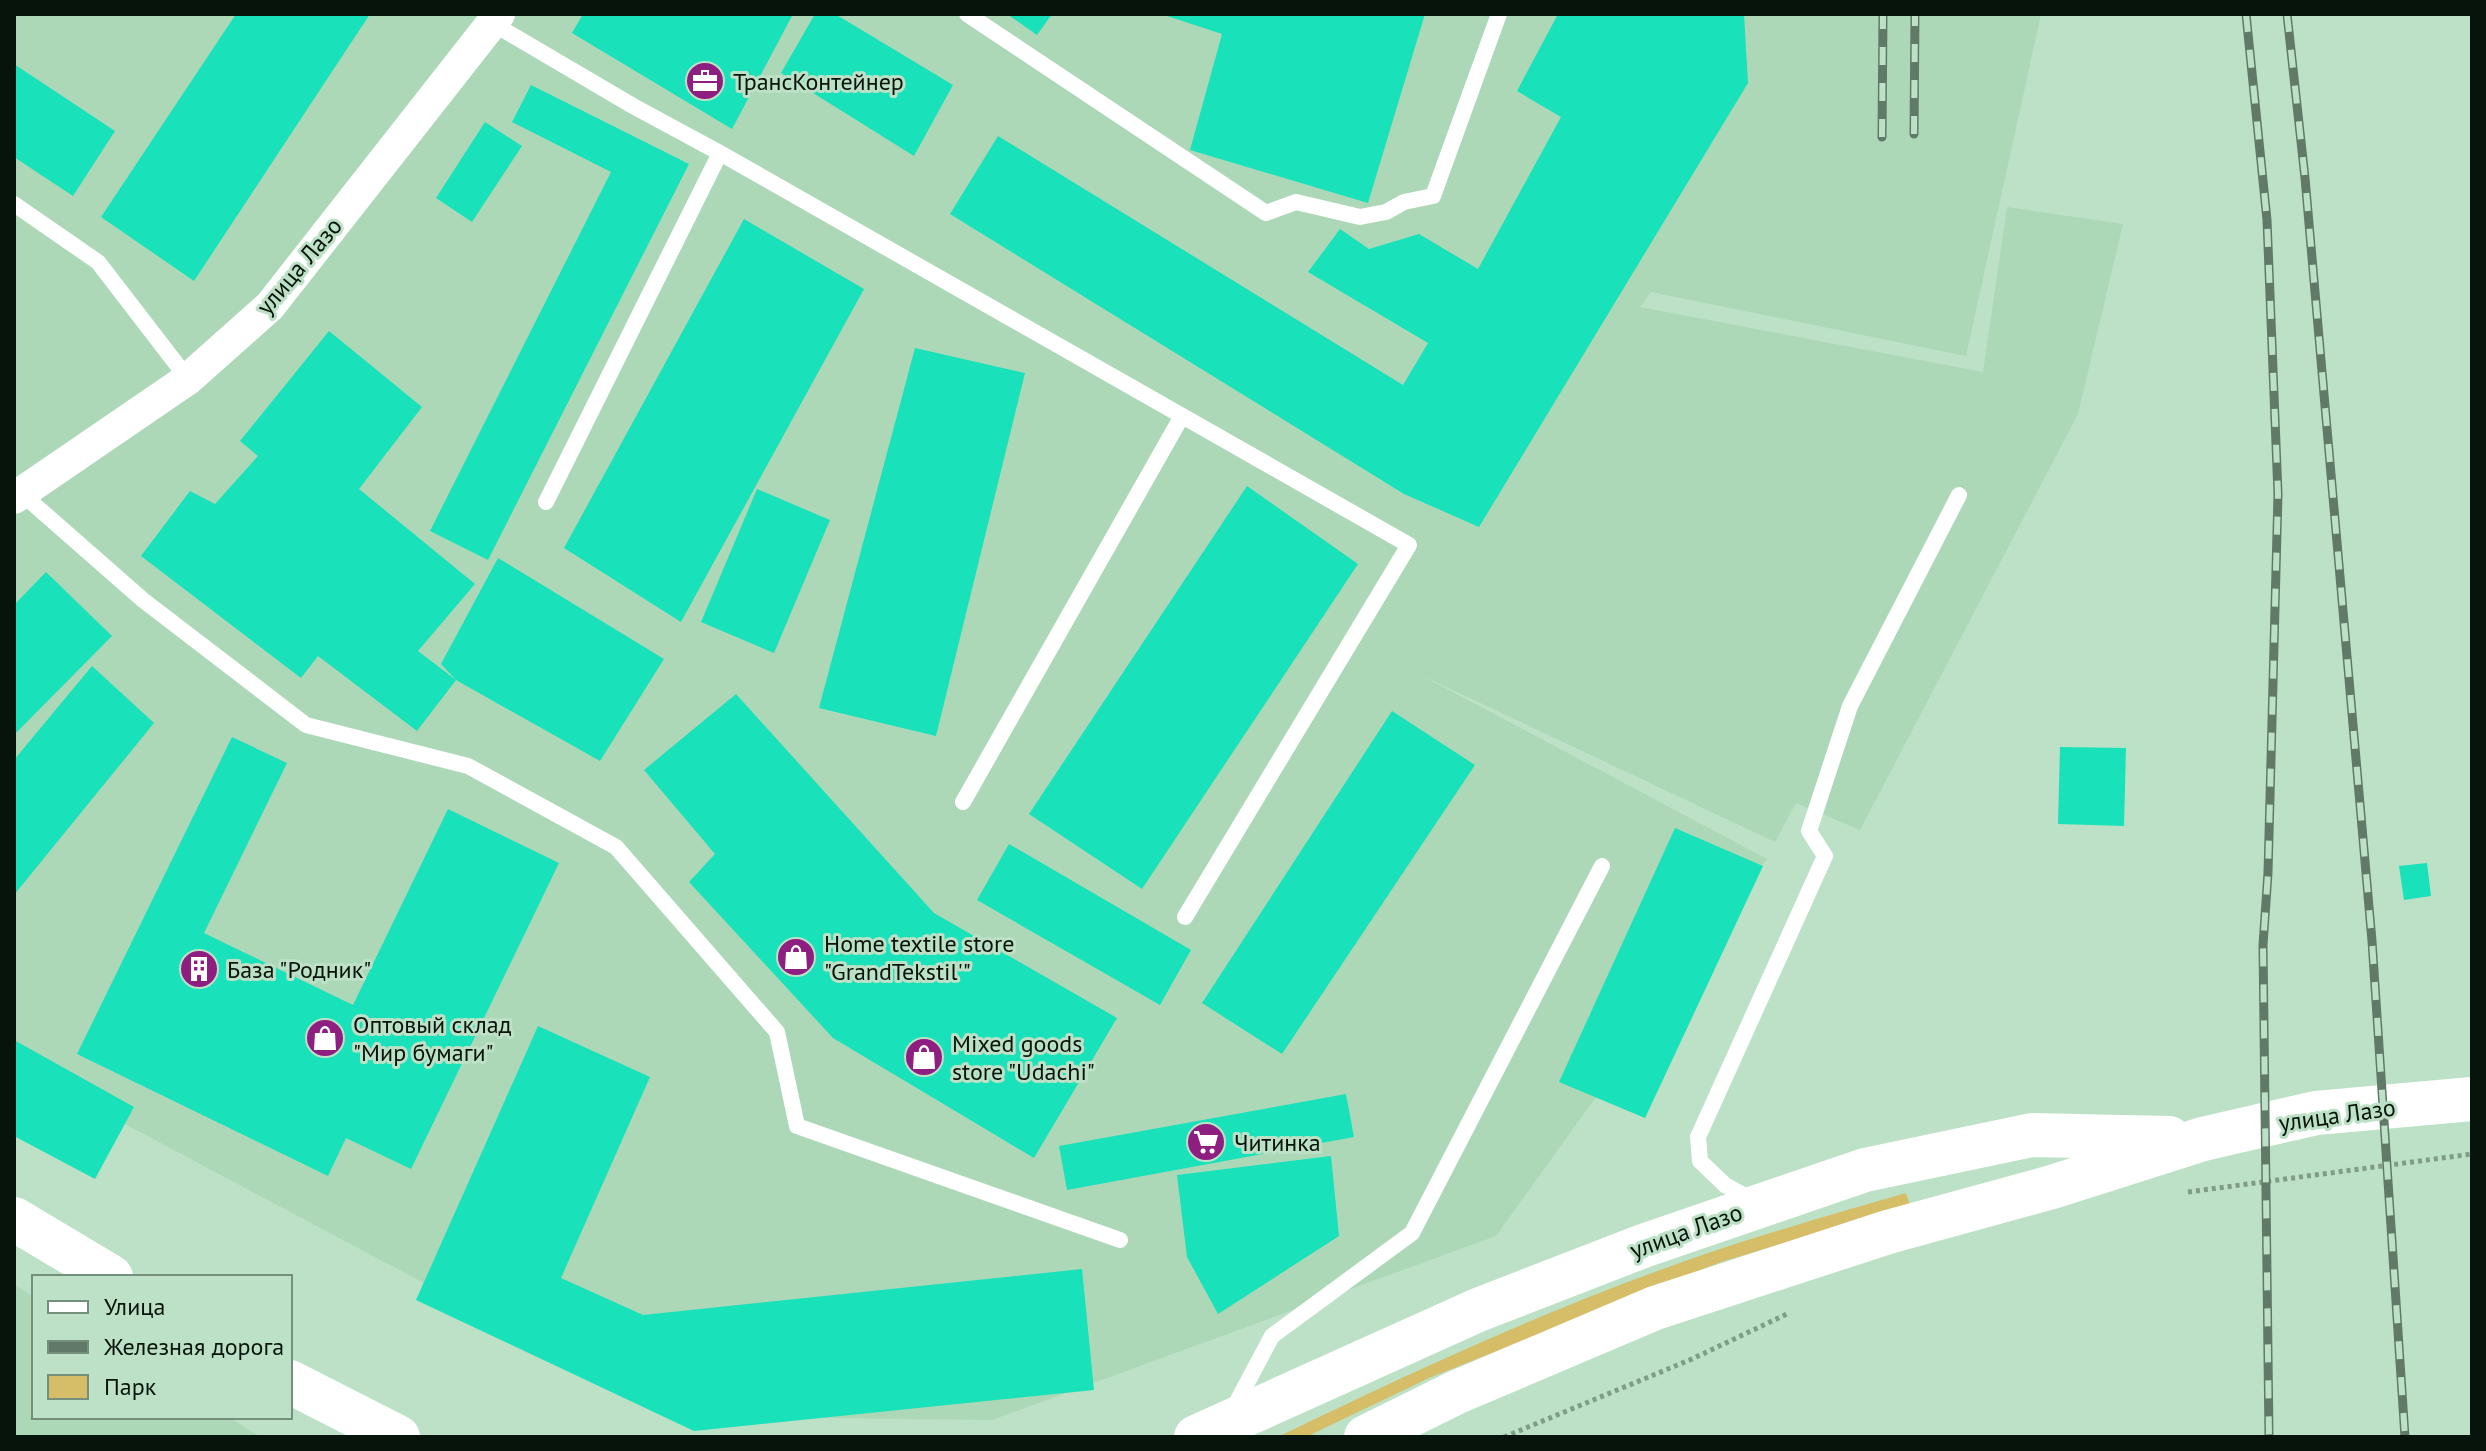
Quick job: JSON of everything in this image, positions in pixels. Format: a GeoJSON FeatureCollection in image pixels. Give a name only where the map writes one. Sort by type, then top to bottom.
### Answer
{"type":"FeatureCollection","features":[{"type":"Feature","properties":{"kind":"main road","name":"улица Лазо"},"geometry":{"type":"LineString","coordinates":[[1366,1437],[1457,1392],[1655,1308],[1888,1232],[2052,1187],[2203,1139],[2316,1113],[2472,1099]]}},
{"type":"Feature","properties":{"kind":"main road","name":"улица Лазо"},"geometry":{"type":"LineString","coordinates":[[1210,1432],[1478,1310],[1758,1204],[1865,1170],[2032,1135],[2203,1139]]}},
{"type":"Feature","properties":{"kind":"main road"},"geometry":{"type":"LineString","coordinates":[[14,1219],[108,1275]]}},
{"type":"Feature","properties":{"kind":"main road"},"geometry":{"type":"LineString","coordinates":[[292,1383],[398,1437]]}},
{"type":"Feature","properties":{"kind":"street","name":"улица Лазо"},"geometry":{"type":"LineString","coordinates":[[18,495],[188,379],[270,306],[495,18]]}},
{"type":"Feature","properties":{"kind":"lane"},"geometry":{"type":"LineString","coordinates":[[967,14],[1266,213],[1296,202],[1360,217],[1433,196],[1499,14]]}},
{"type":"Feature","properties":{"kind":"lane"},"geometry":{"type":"LineString","coordinates":[[495,18],[633,106],[1409,545],[1185,917]]}},
{"type":"Feature","properties":{"kind":"lane"},"geometry":{"type":"LineString","coordinates":[[546,502],[720,153]]}},
{"type":"Feature","properties":{"kind":"lane"},"geometry":{"type":"LineString","coordinates":[[14,204],[98,262],[188,379]]}},
{"type":"Feature","properties":{"kind":"lane"},"geometry":{"type":"LineString","coordinates":[[963,802],[1182,416]]}},
{"type":"Feature","properties":{"kind":"lane"},"geometry":{"type":"LineString","coordinates":[[18,495],[143,600],[306,725],[468,766],[616,847],[777,1032],[797,1126],[1120,1240]]}},
{"type":"Feature","properties":{"kind":"lane"},"geometry":{"type":"LineString","coordinates":[[1758,1204],[1725,1185],[1700,1161],[1698,1137],[1825,856],[1809,831],[1850,706],[1959,495]]}},
{"type":"Feature","properties":{"kind":"lane"},"geometry":{"type":"LineString","coordinates":[[1210,1432],[1272,1336],[1412,1233],[1602,866]]}},
{"type":"Feature","properties":{"kind":"path"},"geometry":{"type":"LineString","coordinates":[[2185,1192],[2472,1154]]}},
{"type":"Feature","properties":{"kind":"path"},"geometry":{"type":"LineString","coordinates":[[1504,1437],[1692,1359],[1791,1312]]}},
{"type":"Feature","properties":{"kind":"shaded area"},"geometry":{"type":"Polygon","coordinates":[[[14,14],[2041,14],[1966,356],[1651,292],[1640,307],[1983,372],[2007,207],[2123,224],[2078,414],[1860,830],[1796,803],[1775,842],[1421,675],[1767,859],[1496,1236],[992,1420],[674,1416],[14,1065],[14,14]]]}},
{"type":"Feature","properties":{"kind":"shaded area"},"geometry":{"type":"Polygon","coordinates":[[[14,1285],[32,1296],[32,1419],[231,1419],[261,1437],[14,1437],[14,1285]]]}},
{"type":"Feature","properties":{"kind":"green space"},"geometry":{"type":"Polygon","coordinates":[[[1906,1193],[1910,1205],[1721,1262],[1429,1378],[1306,1437],[1278,1437],[1441,1360],[1607,1290],[1720,1249],[1906,1193]]]}},
{"type":"Feature","properties":{"kind":"building"},"geometry":{"type":"Polygon","coordinates":[[[236,14],[370,14],[194,281],[101,217],[236,14]]]}},
{"type":"Feature","properties":{"kind":"building","name":"ТрансКонтейнер"},"geometry":{"type":"Polygon","coordinates":[[[583,14],[793,14],[732,129],[572,33],[583,14]]]}},
{"type":"Feature","properties":{"kind":"building"},"geometry":{"type":"Polygon","coordinates":[[[815,14],[835,14],[953,85],[914,156],[781,73],[815,14]]]}},
{"type":"Feature","properties":{"kind":"building"},"geometry":{"type":"Polygon","coordinates":[[[1007,14],[1052,14],[1037,35],[1007,14]]]}},
{"type":"Feature","properties":{"kind":"building"},"geometry":{"type":"Polygon","coordinates":[[[1161,14],[1425,14],[1368,203],[1190,150],[1222,34],[1161,14]]]}},
{"type":"Feature","properties":{"kind":"building"},"geometry":{"type":"Polygon","coordinates":[[[1558,14],[1744,14],[1748,83],[1479,527],[1404,494],[950,214],[998,136],[1403,385],[1428,343],[1308,272],[1340,229],[1369,249],[1419,234],[1478,269],[1561,117],[1517,91],[1558,14]]]}},
{"type":"Feature","properties":{"kind":"building"},"geometry":{"type":"Polygon","coordinates":[[[14,64],[115,131],[73,196],[14,157],[14,64]]]}},
{"type":"Feature","properties":{"kind":"building"},"geometry":{"type":"Polygon","coordinates":[[[531,85],[689,164],[488,560],[430,531],[611,172],[512,122],[531,85]]]}},
{"type":"Feature","properties":{"kind":"building"},"geometry":{"type":"Polygon","coordinates":[[[485,122],[522,146],[472,222],[436,198],[485,122]]]}},
{"type":"Feature","properties":{"kind":"building"},"geometry":{"type":"Polygon","coordinates":[[[744,219],[864,289],[681,622],[564,548],[744,219]]]}},
{"type":"Feature","properties":{"kind":"building"},"geometry":{"type":"Polygon","coordinates":[[[329,331],[422,407],[359,489],[475,584],[418,651],[456,680],[417,731],[318,656],[301,678],[141,556],[190,491],[215,504],[258,456],[240,441],[329,331]]]}},
{"type":"Feature","properties":{"kind":"building"},"geometry":{"type":"Polygon","coordinates":[[[915,348],[1025,373],[936,736],[819,708],[915,348]]]}},
{"type":"Feature","properties":{"kind":"building"},"geometry":{"type":"Polygon","coordinates":[[[1247,486],[1358,564],[1142,889],[1029,814],[1247,486]]]}},
{"type":"Feature","properties":{"kind":"building"},"geometry":{"type":"Polygon","coordinates":[[[757,489],[830,520],[774,653],[701,622],[757,489]]]}},
{"type":"Feature","properties":{"kind":"building"},"geometry":{"type":"Polygon","coordinates":[[[498,558],[664,659],[600,761],[456,680],[441,664],[498,558]]]}},
{"type":"Feature","properties":{"kind":"building"},"geometry":{"type":"Polygon","coordinates":[[[46,572],[112,636],[14,735],[14,605],[46,572]]]}},
{"type":"Feature","properties":{"kind":"building"},"geometry":{"type":"Polygon","coordinates":[[[92,666],[154,723],[14,895],[14,760],[92,666]]]}},
{"type":"Feature","properties":{"kind":"building"},"geometry":{"type":"Polygon","coordinates":[[[736,694],[934,913],[1117,1018],[1034,1158],[833,1038],[689,882],[715,854],[644,770],[736,694]]]}},
{"type":"Feature","properties":{"kind":"building"},"geometry":{"type":"Polygon","coordinates":[[[1392,711],[1475,765],[1282,1054],[1202,1003],[1392,711]]]}},
{"type":"Feature","properties":{"kind":"building","name":"База \"Родник\""},"geometry":{"type":"Polygon","coordinates":[[[232,737],[287,763],[204,933],[353,1005],[448,809],[559,863],[411,1169],[346,1138],[328,1176],[77,1054],[232,737]]]}},
{"type":"Feature","properties":{"kind":"building"},"geometry":{"type":"Polygon","coordinates":[[[2060,747],[2126,748],[2124,826],[2058,824],[2060,747]]]}},
{"type":"Feature","properties":{"kind":"building"},"geometry":{"type":"Polygon","coordinates":[[[1675,828],[1763,866],[1645,1118],[1559,1082],[1675,828]]]}},
{"type":"Feature","properties":{"kind":"building"},"geometry":{"type":"Polygon","coordinates":[[[1009,844],[1191,950],[1160,1005],[977,900],[1009,844]]]}},
{"type":"Feature","properties":{"kind":"building"},"geometry":{"type":"Polygon","coordinates":[[[2427,863],[2431,896],[2404,900],[2399,866],[2427,863]]]}},
{"type":"Feature","properties":{"kind":"building"},"geometry":{"type":"Polygon","coordinates":[[[538,1026],[650,1077],[561,1278],[643,1315],[1082,1269],[1094,1390],[694,1431],[416,1300],[538,1026]]]}},
{"type":"Feature","properties":{"kind":"building"},"geometry":{"type":"Polygon","coordinates":[[[14,1040],[134,1107],[95,1179],[14,1136],[14,1040]]]}},
{"type":"Feature","properties":{"kind":"building","name":"Читинка"},"geometry":{"type":"Polygon","coordinates":[[[1346,1094],[1354,1137],[1067,1190],[1059,1146],[1346,1094]]]}},
{"type":"Feature","properties":{"kind":"building"},"geometry":{"type":"Polygon","coordinates":[[[1331,1156],[1339,1236],[1218,1314],[1187,1257],[1177,1175],[1331,1156]]]}},
{"type":"Feature","properties":{"kind":"railway"},"geometry":{"type":"LineString","coordinates":[[1882,137],[1883,14]]}},
{"type":"Feature","properties":{"kind":"railway"},"geometry":{"type":"LineString","coordinates":[[1914,134],[1915,14]]}},
{"type":"Feature","properties":{"kind":"railway"},"geometry":{"type":"LineString","coordinates":[[2246,14],[2267,220],[2278,494],[2268,873],[2263,945],[2269,1437]]}},
{"type":"Feature","properties":{"kind":"railway"},"geometry":{"type":"LineString","coordinates":[[2287,14],[2305,178],[2372,941],[2405,1437]]}},
{"type":"Feature","properties":{"kind":"place","name":"ТрансКонтейнер"},"geometry":{"type":"Point","coordinates":[705,81]}},
{"type":"Feature","properties":{"kind":"place","name":"Home textile store \"GrandTekstil'\""},"geometry":{"type":"Point","coordinates":[796,957]}},
{"type":"Feature","properties":{"kind":"place","name":"База \"Родник\""},"geometry":{"type":"Point","coordinates":[199,969]}},
{"type":"Feature","properties":{"kind":"place","name":"Оптовый склад \"Мир бумаги\""},"geometry":{"type":"Point","coordinates":[325,1038]}},
{"type":"Feature","properties":{"kind":"place","name":"Mixed goods store \"Udachi\""},"geometry":{"type":"Point","coordinates":[924,1057]}},
{"type":"Feature","properties":{"kind":"place","name":"Читинка"},"geometry":{"type":"Point","coordinates":[1206,1142]}}]}
